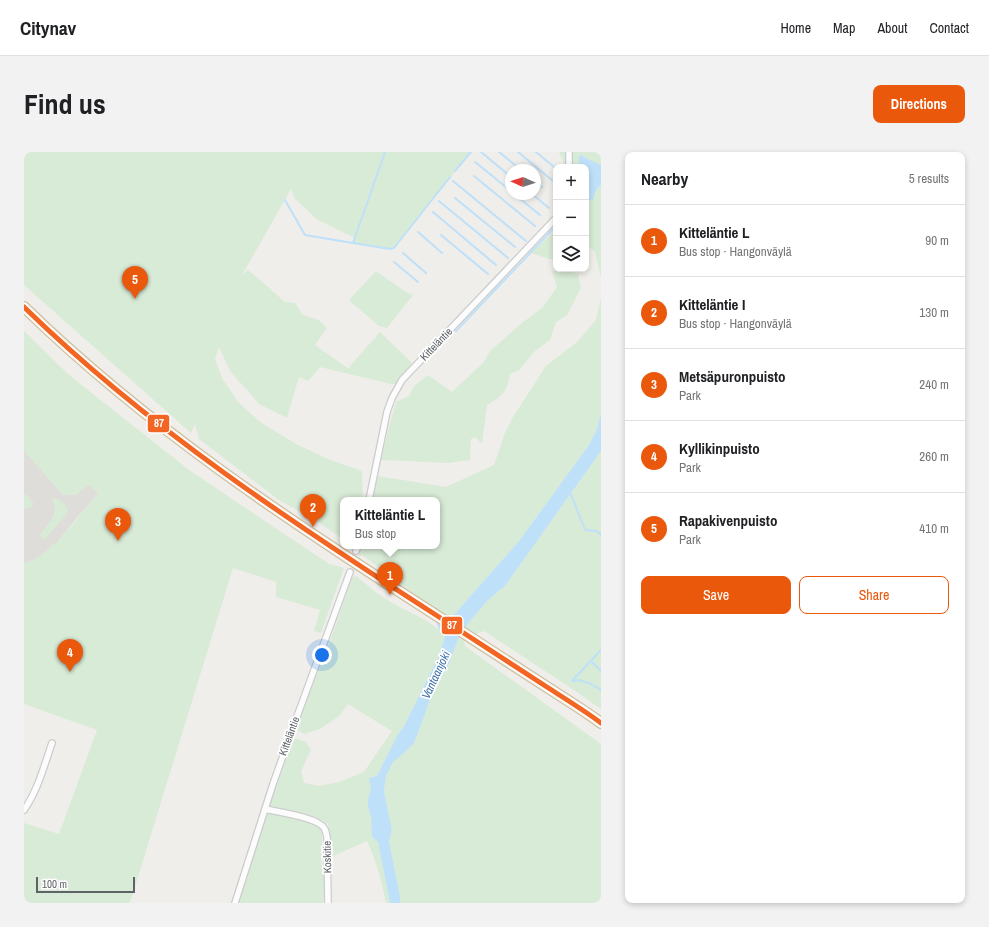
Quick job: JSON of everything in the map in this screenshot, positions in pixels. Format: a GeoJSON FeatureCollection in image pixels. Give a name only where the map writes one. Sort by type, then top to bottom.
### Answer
{"type":"FeatureCollection","features":[{"type":"Feature","properties":{"kind":"highway"},"geometry":{"type":"LineString","coordinates":[[24,307],[113,387],[152,419],[253,494],[601,723]]}},
{"type":"Feature","properties":{"kind":"street"},"geometry":{"type":"LineString","coordinates":[[569,152],[569,164]]}},
{"type":"Feature","properties":{"kind":"street","name":"Kitteläntie"},"geometry":{"type":"LineString","coordinates":[[369,497],[387,412],[392,398],[402,380],[553,221]]}},
{"type":"Feature","properties":{"kind":"street","name":"Kitteläntie"},"geometry":{"type":"LineString","coordinates":[[235,903],[264,809],[294,722],[350,572]]}},
{"type":"Feature","properties":{"kind":"street"},"geometry":{"type":"LineString","coordinates":[[24,810],[29,803],[37,785],[52,743]]}},
{"type":"Feature","properties":{"kind":"street","name":"Koskitie"},"geometry":{"type":"LineString","coordinates":[[264,809],[307,818],[324,826],[327,837],[328,903]]}},
{"type":"Feature","properties":{"kind":"shaded area"},"geometry":{"type":"Polygon","coordinates":[[[24,432],[99,493],[43,560],[24,569],[24,432]]]}},
{"type":"Feature","properties":{"kind":"green space"},"geometry":{"type":"Polygon","coordinates":[[[24,152],[471,152],[394,248],[390,249],[353,243],[355,238],[318,220],[295,199],[291,189],[242,275],[248,270],[285,302],[295,303],[303,315],[319,320],[327,328],[315,345],[349,369],[380,332],[412,363],[396,384],[320,367],[308,381],[299,377],[287,418],[259,404],[230,371],[219,347],[215,359],[222,378],[238,402],[260,422],[296,444],[328,459],[362,471],[363,497],[340,497],[340,537],[318,522],[279,500],[199,439],[195,424],[191,433],[24,285],[24,152]]]}},
{"type":"Feature","properties":{"kind":"green space"},"geometry":{"type":"Polygon","coordinates":[[[559,152],[601,152],[601,277],[595,252],[589,247],[589,164],[563,164],[559,152]]]}},
{"type":"Feature","properties":{"kind":"green space"},"geometry":{"type":"Polygon","coordinates":[[[553,233],[553,259],[531,253],[553,233]]]}},
{"type":"Feature","properties":{"kind":"green space"},"geometry":{"type":"Polygon","coordinates":[[[376,271],[406,292],[413,295],[387,328],[379,326],[349,300],[376,271]]]}},
{"type":"Feature","properties":{"kind":"green space"},"geometry":{"type":"Polygon","coordinates":[[[552,271],[572,272],[578,274],[581,288],[567,315],[556,322],[550,340],[535,351],[519,370],[510,374],[506,389],[501,396],[487,405],[482,444],[475,437],[471,439],[470,460],[448,463],[381,460],[396,402],[409,396],[414,386],[428,375],[452,392],[484,362],[490,351],[542,308],[557,287],[552,271]]]}},
{"type":"Feature","properties":{"kind":"green space"},"geometry":{"type":"Polygon","coordinates":[[[601,298],[601,413],[597,429],[589,445],[519,541],[451,618],[431,606],[362,555],[358,558],[360,549],[440,549],[440,497],[373,497],[378,476],[446,487],[494,465],[505,433],[513,417],[546,366],[577,342],[596,320],[601,298]]]}},
{"type":"Feature","properties":{"kind":"green space"},"geometry":{"type":"Polygon","coordinates":[[[24,331],[69,375],[189,470],[329,564],[344,568],[321,633],[314,631],[320,610],[276,597],[276,582],[233,568],[130,903],[24,903],[24,823],[59,834],[97,730],[24,704],[24,563],[37,558],[54,543],[56,544],[99,493],[89,485],[76,495],[63,495],[24,451],[24,331]]]}},
{"type":"Feature","properties":{"kind":"green space"},"geometry":{"type":"Polygon","coordinates":[[[601,451],[601,709],[484,631],[476,634],[465,627],[488,600],[505,586],[601,451]]]}},
{"type":"Feature","properties":{"kind":"green space"},"geometry":{"type":"Polygon","coordinates":[[[26,494],[34,504],[29,508],[24,509],[24,496],[26,494]]]}},
{"type":"Feature","properties":{"kind":"green space"},"geometry":{"type":"Polygon","coordinates":[[[53,497],[64,504],[68,510],[67,514],[44,540],[39,536],[51,520],[54,513],[55,508],[53,497]]]}},
{"type":"Feature","properties":{"kind":"green space"},"geometry":{"type":"Polygon","coordinates":[[[356,576],[382,597],[424,619],[445,634],[438,658],[404,726],[397,736],[377,776],[369,778],[371,789],[368,799],[368,806],[371,817],[372,837],[378,842],[390,903],[386,903],[383,887],[367,841],[329,858],[328,824],[307,814],[269,806],[294,738],[306,742],[311,750],[301,771],[304,783],[319,786],[339,782],[364,772],[392,731],[348,704],[339,716],[320,729],[304,734],[295,729],[331,639],[352,578],[356,576]]]}},
{"type":"Feature","properties":{"kind":"green space"},"geometry":{"type":"Polygon","coordinates":[[[459,637],[464,640],[465,646],[601,744],[601,903],[400,903],[400,896],[389,841],[392,830],[384,791],[386,776],[393,762],[414,743],[434,688],[447,669],[459,637]]]}},
{"type":"Feature","properties":{"kind":"green space"},"geometry":{"type":"Polygon","coordinates":[[[268,813],[307,820],[319,827],[322,836],[321,862],[324,875],[323,903],[238,903],[266,814],[268,813]]]}},
{"type":"Feature","properties":{"kind":"water"},"geometry":{"type":"Polygon","coordinates":[[[580,155],[601,165],[601,185],[597,189],[593,200],[589,201],[589,164],[579,164],[580,155]]]}},
{"type":"Feature","properties":{"kind":"water"},"geometry":{"type":"Polygon","coordinates":[[[601,413],[601,451],[505,586],[488,600],[465,627],[451,618],[519,541],[589,445],[597,429],[601,413]]]}},
{"type":"Feature","properties":{"kind":"water","name":"Vantaanjoki"},"geometry":{"type":"Polygon","coordinates":[[[436,622],[459,637],[447,669],[434,688],[414,743],[393,762],[386,776],[384,791],[392,830],[389,841],[400,896],[400,903],[390,903],[378,842],[372,837],[371,817],[368,806],[368,799],[371,789],[369,778],[377,776],[438,658],[445,634],[439,629],[436,622]]]}},
{"type":"Feature","properties":{"kind":"waterway"},"geometry":{"type":"LineString","coordinates":[[285,200],[305,235],[353,243],[385,152]]}},
{"type":"Feature","properties":{"kind":"waterway"},"geometry":{"type":"LineString","coordinates":[[455,171],[471,152]]}},
{"type":"Feature","properties":{"kind":"waterway"},"geometry":{"type":"LineString","coordinates":[[481,152],[505,172]]}},
{"type":"Feature","properties":{"kind":"waterway"},"geometry":{"type":"LineString","coordinates":[[499,152],[514,164]]}},
{"type":"Feature","properties":{"kind":"waterway"},"geometry":{"type":"LineString","coordinates":[[518,152],[553,181]]}},
{"type":"Feature","properties":{"kind":"waterway"},"geometry":{"type":"LineString","coordinates":[[536,152],[553,166]]}},
{"type":"Feature","properties":{"kind":"waterway"},"geometry":{"type":"LineString","coordinates":[[475,162],[505,186]]}},
{"type":"Feature","properties":{"kind":"waterway"},"geometry":{"type":"LineString","coordinates":[[474,176],[535,226]]}},
{"type":"Feature","properties":{"kind":"waterway"},"geometry":{"type":"LineString","coordinates":[[353,243],[390,249],[394,248],[450,177]]}},
{"type":"Feature","properties":{"kind":"waterway"},"geometry":{"type":"LineString","coordinates":[[453,181],[526,241]]}},
{"type":"Feature","properties":{"kind":"waterway"},"geometry":{"type":"LineString","coordinates":[[455,198],[515,247]]}},
{"type":"Feature","properties":{"kind":"waterway"},"geometry":{"type":"LineString","coordinates":[[521,200],[540,215]]}},
{"type":"Feature","properties":{"kind":"waterway"},"geometry":{"type":"LineString","coordinates":[[539,200],[549,208]]}},
{"type":"Feature","properties":{"kind":"waterway"},"geometry":{"type":"LineString","coordinates":[[439,201],[508,258]]}},
{"type":"Feature","properties":{"kind":"waterway"},"geometry":{"type":"LineString","coordinates":[[433,212],[496,265]]}},
{"type":"Feature","properties":{"kind":"waterway"},"geometry":{"type":"LineString","coordinates":[[456,331],[553,229]]}},
{"type":"Feature","properties":{"kind":"waterway"},"geometry":{"type":"LineString","coordinates":[[418,232],[442,253]]}},
{"type":"Feature","properties":{"kind":"waterway"},"geometry":{"type":"LineString","coordinates":[[441,235],[488,274]]}},
{"type":"Feature","properties":{"kind":"waterway"},"geometry":{"type":"LineString","coordinates":[[403,253],[426,273]]}},
{"type":"Feature","properties":{"kind":"waterway"},"geometry":{"type":"LineString","coordinates":[[394,262],[418,282]]}},
{"type":"Feature","properties":{"kind":"waterway"},"geometry":{"type":"LineString","coordinates":[[570,492],[585,530],[597,531],[601,535]]}},
{"type":"Feature","properties":{"kind":"waterway"},"geometry":{"type":"LineString","coordinates":[[572,681],[601,650]]}},
{"type":"Feature","properties":{"kind":"waterway"},"geometry":{"type":"LineString","coordinates":[[591,661],[601,671]]}},
{"type":"Feature","properties":{"kind":"waterway"},"geometry":{"type":"LineString","coordinates":[[573,681],[579,680],[591,684],[601,690]]}},
{"type":"Feature","properties":{"kind":"transit line","name":"87"},"geometry":{"type":"LineString","coordinates":[[24,307],[71,351],[121,393],[172,434],[224,472],[330,546],[601,723]]}},
{"type":"Feature","properties":{"kind":"place","name":"Rapakivenpuisto"},"geometry":{"type":"Point","coordinates":[135,299]}},
{"type":"Feature","properties":{"kind":"place","name":"Kitteläntie I"},"geometry":{"type":"Point","coordinates":[313,527]}},
{"type":"Feature","properties":{"kind":"place","name":"Metsäpuronpuisto"},"geometry":{"type":"Point","coordinates":[118,541]}},
{"type":"Feature","properties":{"kind":"place","name":"Kitteläntie L"},"geometry":{"type":"Point","coordinates":[390,595]}},
{"type":"Feature","properties":{"kind":"place","name":"Kyllikinpuisto"},"geometry":{"type":"Point","coordinates":[70,672]}}]}
